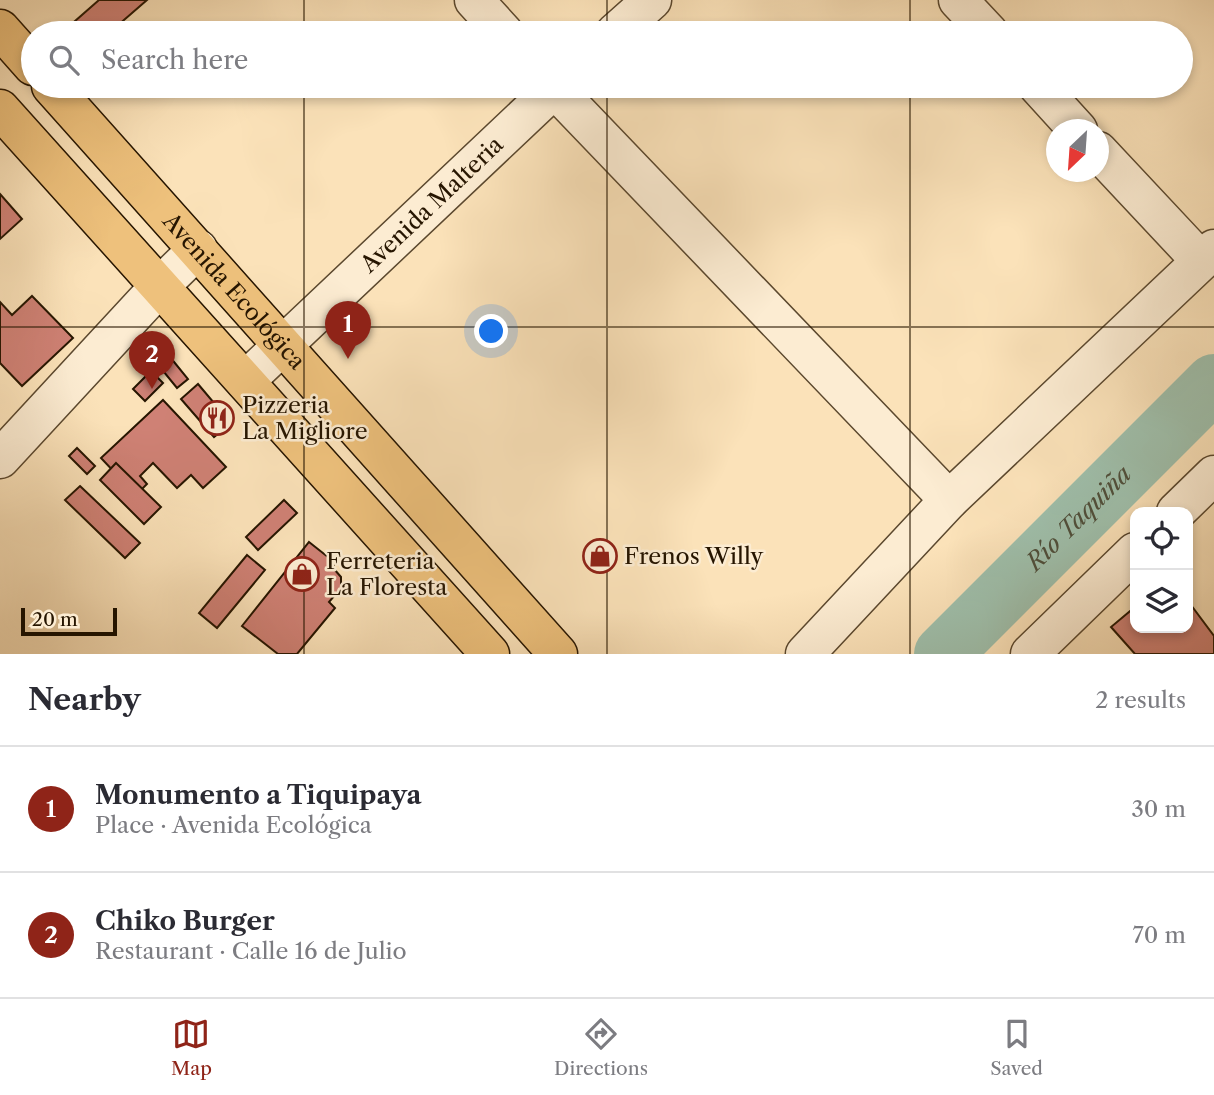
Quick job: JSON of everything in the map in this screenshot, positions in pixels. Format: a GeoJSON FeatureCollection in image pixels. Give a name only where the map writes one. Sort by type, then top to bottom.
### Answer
{"type":"FeatureCollection","features":[{"type":"Feature","properties":{"kind":"main road"},"geometry":{"type":"LineString","coordinates":[[0,29],[21,53]]}},
{"type":"Feature","properties":{"kind":"main road","name":"Avenida Ecológica"},"geometry":{"type":"LineString","coordinates":[[62,98],[558,654]]}},
{"type":"Feature","properties":{"kind":"main road"},"geometry":{"type":"LineString","coordinates":[[0,109],[490,654]]}},
{"type":"Feature","properties":{"kind":"street"},"geometry":{"type":"LineString","coordinates":[[474,0],[493,21]]}},
{"type":"Feature","properties":{"kind":"street"},"geometry":{"type":"LineString","coordinates":[[628,21],[652,0]]}},
{"type":"Feature","properties":{"kind":"street"},"geometry":{"type":"LineString","coordinates":[[958,0],[978,21]]}},
{"type":"Feature","properties":{"kind":"street","name":"Avenida Malteria"},"geometry":{"type":"LineString","coordinates":[[245,381],[543,98]]}},
{"type":"Feature","properties":{"kind":"street"},"geometry":{"type":"LineString","coordinates":[[565,98],[949,500]]}},
{"type":"Feature","properties":{"kind":"street"},"geometry":{"type":"LineString","coordinates":[[1049,98],[1068,119]]}},
{"type":"Feature","properties":{"kind":"street"},"geometry":{"type":"LineString","coordinates":[[805,654],[949,500],[1207,255],[1109,161]]}},
{"type":"Feature","properties":{"kind":"street"},"geometry":{"type":"LineString","coordinates":[[0,459],[160,286],[198,249]]}},
{"type":"Feature","properties":{"kind":"street"},"geometry":{"type":"LineString","coordinates":[[1181,507],[1214,475]]}},
{"type":"Feature","properties":{"kind":"street"},"geometry":{"type":"LineString","coordinates":[[1030,654],[1130,557]]}},
{"type":"Feature","properties":{"kind":"building"},"geometry":{"type":"Polygon","coordinates":[[[99,0],[147,0],[123,21],[75,21],[99,0]]]}},
{"type":"Feature","properties":{"kind":"building"},"geometry":{"type":"Polygon","coordinates":[[[0,194],[22,219],[0,239],[0,194]]]}},
{"type":"Feature","properties":{"kind":"building"},"geometry":{"type":"Polygon","coordinates":[[[32,296],[73,338],[22,386],[0,363],[0,302],[12,315],[32,296]]]}},
{"type":"Feature","properties":{"kind":"building"},"geometry":{"type":"Polygon","coordinates":[[[170,357],[188,379],[177,388],[159,366],[170,357]]]}},
{"type":"Feature","properties":{"kind":"building"},"geometry":{"type":"Polygon","coordinates":[[[151,371],[163,383],[145,401],[133,389],[151,371]]]}},
{"type":"Feature","properties":{"kind":"building"},"geometry":{"type":"Polygon","coordinates":[[[198,384],[231,423],[214,437],[181,399],[198,384]]]}},
{"type":"Feature","properties":{"kind":"building"},"geometry":{"type":"Polygon","coordinates":[[[163,400],[226,467],[203,488],[191,475],[177,488],[153,463],[140,476],[147,484],[136,495],[101,458],[163,400]]]}},
{"type":"Feature","properties":{"kind":"building"},"geometry":{"type":"Polygon","coordinates":[[[77,448],[95,466],[87,474],[69,456],[77,448]]]}},
{"type":"Feature","properties":{"kind":"building"},"geometry":{"type":"Polygon","coordinates":[[[116,463],[161,507],[144,524],[100,480],[116,463]]]}},
{"type":"Feature","properties":{"kind":"building"},"geometry":{"type":"Polygon","coordinates":[[[80,486],[140,543],[125,558],[65,500],[80,486]]]}},
{"type":"Feature","properties":{"kind":"building"},"geometry":{"type":"Polygon","coordinates":[[[284,500],[297,513],[258,550],[246,537],[284,500]]]}},
{"type":"Feature","properties":{"kind":"building"},"geometry":{"type":"Polygon","coordinates":[[[309,542],[333,561],[334,569],[341,577],[341,588],[329,602],[335,608],[297,654],[278,654],[242,626],[309,542]]]}},
{"type":"Feature","properties":{"kind":"building"},"geometry":{"type":"Polygon","coordinates":[[[247,555],[265,570],[217,628],[199,613],[247,555]]]}},
{"type":"Feature","properties":{"kind":"building"},"geometry":{"type":"Polygon","coordinates":[[[1193,608],[1214,636],[1214,654],[1135,654],[1111,627],[1130,611],[1130,633],[1193,633],[1193,608]]]}},
{"type":"Feature","properties":{"kind":"waterway","name":"Río Taquiña"},"geometry":{"type":"LineString","coordinates":[[943,654],[1214,383]]}},
{"type":"Feature","properties":{"kind":"place","name":"Monumento a Tiquipaya"},"geometry":{"type":"Point","coordinates":[348,359]}},
{"type":"Feature","properties":{"kind":"place","name":"Chiko Burger"},"geometry":{"type":"Point","coordinates":[152,389]}},
{"type":"Feature","properties":{"kind":"place","name":"Pizzeria La Migliore"},"geometry":{"type":"Point","coordinates":[217,418]}},
{"type":"Feature","properties":{"kind":"place","name":"Frenos Willy"},"geometry":{"type":"Point","coordinates":[600,556]}},
{"type":"Feature","properties":{"kind":"place","name":"Ferreteria La Floresta"},"geometry":{"type":"Point","coordinates":[302,574]}}]}
